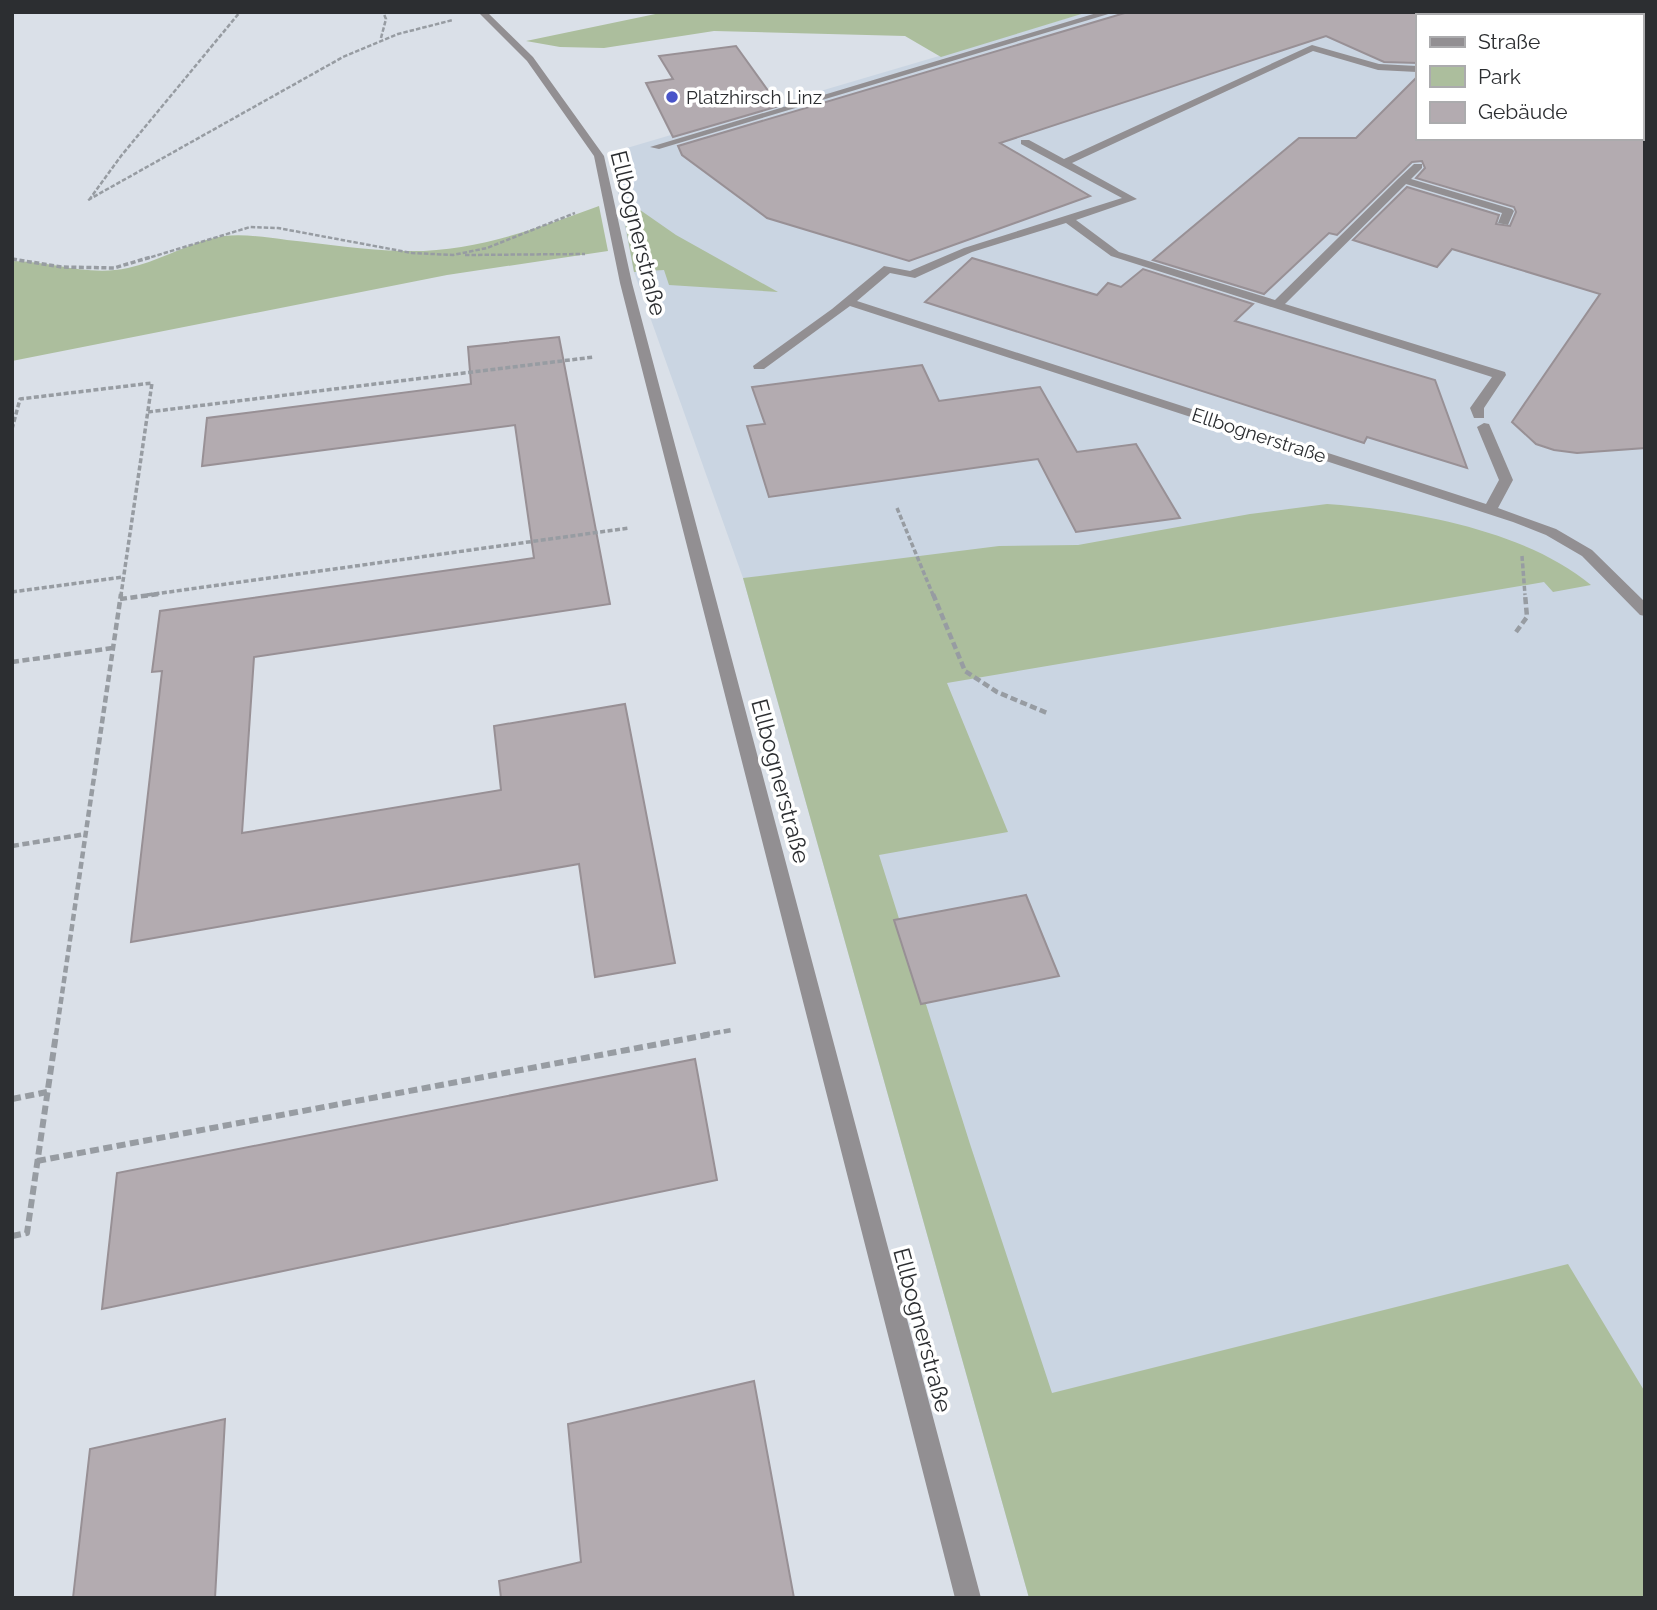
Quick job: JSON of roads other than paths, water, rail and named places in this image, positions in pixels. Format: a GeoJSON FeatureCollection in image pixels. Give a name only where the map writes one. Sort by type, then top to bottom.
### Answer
{"type":"FeatureCollection","features":[{"type":"Feature","properties":{"kind":"street"},"geometry":{"type":"LineString","coordinates":[[655,147],[1111,12]]}},
{"type":"Feature","properties":{"kind":"street","name":"Ellbognerstraße"},"geometry":{"type":"LineString","coordinates":[[483,13],[530,58],[599,156],[620,254],[968,1598]]}},
{"type":"Feature","properties":{"kind":"street"},"geometry":{"type":"LineString","coordinates":[[1063,163],[1311,48],[1378,67],[1416,69]]}},
{"type":"Feature","properties":{"kind":"street"},"geometry":{"type":"LineString","coordinates":[[759,366],[849,302],[888,269],[911,275],[968,250],[1131,200],[1026,142]]}},
{"type":"Feature","properties":{"kind":"street"},"geometry":{"type":"LineString","coordinates":[[1277,305],[1418,166]]}},
{"type":"Feature","properties":{"kind":"street"},"geometry":{"type":"LineString","coordinates":[[1403,180],[1508,211],[1504,223]]}},
{"type":"Feature","properties":{"kind":"street"},"geometry":{"type":"LineString","coordinates":[[1068,219],[1115,254],[1500,374],[1477,408],[1506,480],[1490,510]]}},
{"type":"Feature","properties":{"kind":"street","name":"Ellbognerstraße"},"geometry":{"type":"LineString","coordinates":[[849,302],[1518,519],[1551,532],[1587,553],[1645,611]]}},
{"type":"Feature","properties":{"kind":"place","name":"Platzhirsch Linz"},"geometry":{"type":"Point","coordinates":[672,97]}}]}
